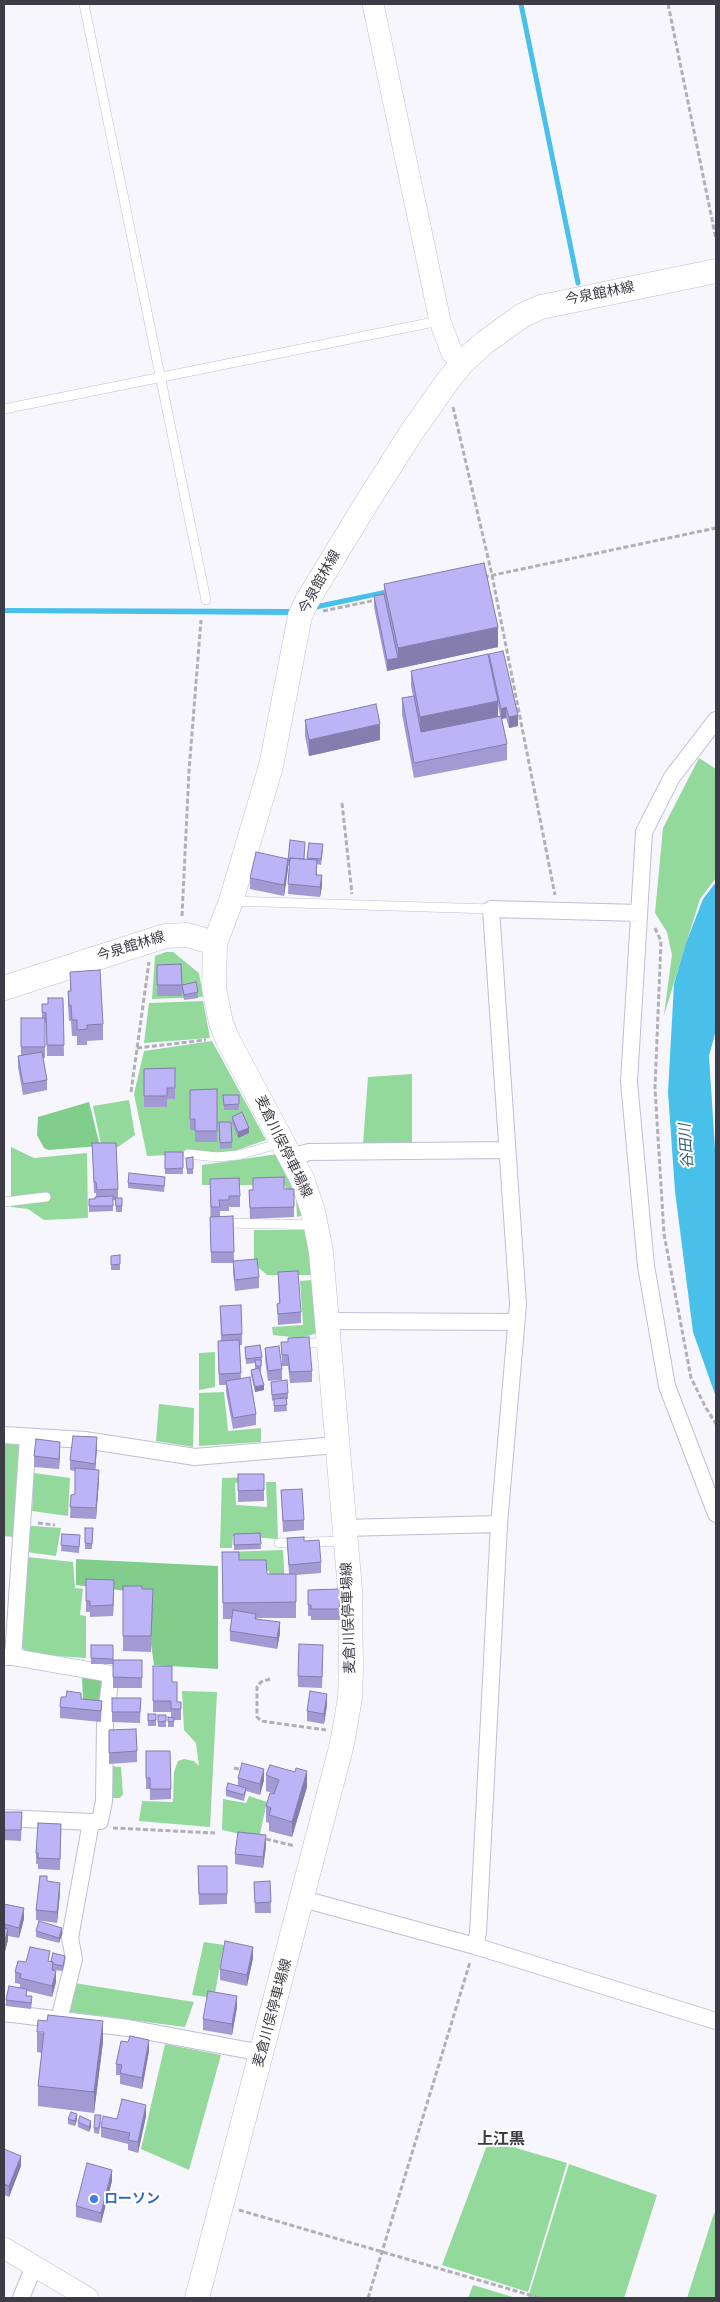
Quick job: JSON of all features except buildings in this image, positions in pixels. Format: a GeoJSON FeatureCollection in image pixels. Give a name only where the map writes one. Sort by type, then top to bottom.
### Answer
{"type":"FeatureCollection","features":[{"type":"Feature","properties":{"kind":"main road","name":"今泉館林線"},"geometry":{"type":"LineString","coordinates":[[4,988],[165,936],[188,934],[215,943],[231,901],[271,766],[300,616],[307,600],[366,504],[411,433],[447,382],[463,362],[504,327],[541,307],[716,271]]}},
{"type":"Feature","properties":{"kind":"main road","name":"麦倉川俣停車場線"},"geometry":{"type":"LineString","coordinates":[[197,2298],[303,1899],[342,1744],[350,1698],[350,1590],[314,1210],[302,1180],[228,1040],[221,1023],[214,988],[215,943]]}},
{"type":"Feature","properties":{"kind":"street"},"geometry":{"type":"LineString","coordinates":[[373,4],[440,320],[452,353],[463,362]]}},
{"type":"Feature","properties":{"kind":"street"},"geometry":{"type":"LineString","coordinates":[[716,720],[672,777],[644,832],[629,1082],[646,1266],[667,1386],[716,1514]]}},
{"type":"Feature","properties":{"kind":"street"},"geometry":{"type":"LineString","coordinates":[[475,1946],[478,1933],[499,1524],[518,1286],[491,909],[640,914]]}},
{"type":"Feature","properties":{"kind":"street"},"geometry":{"type":"LineString","coordinates":[[287,1150],[308,1152],[507,1150]]}},
{"type":"Feature","properties":{"kind":"street"},"geometry":{"type":"LineString","coordinates":[[327,1332],[515,1322]]}},
{"type":"Feature","properties":{"kind":"street"},"geometry":{"type":"LineString","coordinates":[[4,1435],[85,1440],[195,1456],[336,1444]]}},
{"type":"Feature","properties":{"kind":"street"},"geometry":{"type":"LineString","coordinates":[[4,1818],[90,1825],[100,1821],[104,1800],[105,1724],[111,1674],[8,1657],[28,1437]]}},
{"type":"Feature","properties":{"kind":"street"},"geometry":{"type":"LineString","coordinates":[[345,1535],[499,1524]]}},
{"type":"Feature","properties":{"kind":"street"},"geometry":{"type":"LineString","coordinates":[[59,2020],[74,1959],[70,1938],[90,1825]]}},
{"type":"Feature","properties":{"kind":"street"},"geometry":{"type":"LineString","coordinates":[[303,1899],[475,1946],[716,2021]]}},
{"type":"Feature","properties":{"kind":"street"},"geometry":{"type":"LineString","coordinates":[[4,2014],[128,2028],[262,2053]]}},
{"type":"Feature","properties":{"kind":"street"},"geometry":{"type":"LineString","coordinates":[[4,2248],[88,2298]]}},
{"type":"Feature","properties":{"kind":"street"},"geometry":{"type":"LineString","coordinates":[[21,2298],[30,2276]]}},
{"type":"Feature","properties":{"kind":"lane"},"geometry":{"type":"LineString","coordinates":[[84,4],[206,600]]}},
{"type":"Feature","properties":{"kind":"lane"},"geometry":{"type":"LineString","coordinates":[[4,410],[161,376],[440,320]]}},
{"type":"Feature","properties":{"kind":"lane"},"geometry":{"type":"LineString","coordinates":[[231,901],[491,909]]}},
{"type":"Feature","properties":{"kind":"lane"},"geometry":{"type":"LineString","coordinates":[[188,1154],[217,1157],[287,1150]]}},
{"type":"Feature","properties":{"kind":"lane"},"geometry":{"type":"LineString","coordinates":[[4,1202],[46,1197]]}},
{"type":"Feature","properties":{"kind":"lane"},"geometry":{"type":"LineString","coordinates":[[228,1223],[316,1225]]}},
{"type":"Feature","properties":{"kind":"lane"},"geometry":{"type":"LineString","coordinates":[[292,1344],[327,1332]]}},
{"type":"Feature","properties":{"kind":"lane"},"geometry":{"type":"LineString","coordinates":[[279,1543],[345,1535]]}},
{"type":"Feature","properties":{"kind":"path"},"geometry":{"type":"LineString","coordinates":[[668,4],[716,239]]}},
{"type":"Feature","properties":{"kind":"path"},"geometry":{"type":"LineString","coordinates":[[447,382],[492,575],[558,911]]}},
{"type":"Feature","properties":{"kind":"path"},"geometry":{"type":"LineString","coordinates":[[483,577],[716,528]]}},
{"type":"Feature","properties":{"kind":"path"},"geometry":{"type":"LineString","coordinates":[[300,616],[381,599]]}},
{"type":"Feature","properties":{"kind":"path"},"geometry":{"type":"LineString","coordinates":[[181,922],[189,771],[201,620]]}},
{"type":"Feature","properties":{"kind":"path"},"geometry":{"type":"LineString","coordinates":[[342,803],[353,905]]}},
{"type":"Feature","properties":{"kind":"path"},"geometry":{"type":"LineString","coordinates":[[640,914],[652,919],[661,941],[655,1088],[664,1234],[691,1378],[716,1424]]}},
{"type":"Feature","properties":{"kind":"path"},"geometry":{"type":"LineString","coordinates":[[132,1092],[150,954]]}},
{"type":"Feature","properties":{"kind":"path"},"geometry":{"type":"LineString","coordinates":[[138,1048],[214,1039]]}},
{"type":"Feature","properties":{"kind":"path"},"geometry":{"type":"LineString","coordinates":[[270,1679],[261,1682],[257,1687],[256,1717],[260,1721],[332,1731]]}},
{"type":"Feature","properties":{"kind":"path"},"geometry":{"type":"LineString","coordinates":[[234,1768],[253,1771]]}},
{"type":"Feature","properties":{"kind":"path"},"geometry":{"type":"LineString","coordinates":[[90,1825],[215,1833]]}},
{"type":"Feature","properties":{"kind":"path"},"geometry":{"type":"LineString","coordinates":[[266,1839],[302,1848]]}},
{"type":"Feature","properties":{"kind":"path"},"geometry":{"type":"LineString","coordinates":[[368,2298],[475,1946]]}},
{"type":"Feature","properties":{"kind":"path"},"geometry":{"type":"LineString","coordinates":[[222,2204],[540,2298]]}},
{"type":"Feature","properties":{"kind":"green space"},"geometry":{"type":"Polygon","coordinates":[[[699,758],[716,769],[716,878],[700,899],[664,1015],[672,955],[667,932],[655,913],[663,828],[699,758]]]}},
{"type":"Feature","properties":{"kind":"green space"},"geometry":{"type":"Polygon","coordinates":[[[166,952],[173,952],[199,973],[203,997],[152,999],[155,956],[166,952]]]}},
{"type":"Feature","properties":{"kind":"green space"},"geometry":{"type":"Polygon","coordinates":[[[203,1001],[210,1038],[144,1043],[149,1003],[203,1001]]]}},
{"type":"Feature","properties":{"kind":"green space"},"geometry":{"type":"Polygon","coordinates":[[[212,1041],[266,1140],[232,1152],[147,1156],[134,1094],[144,1051],[212,1041]]]}},
{"type":"Feature","properties":{"kind":"green space"},"geometry":{"type":"Polygon","coordinates":[[[412,1074],[412,1144],[363,1145],[368,1077],[412,1074]]]}},
{"type":"Feature","properties":{"kind":"green space"},"geometry":{"type":"Polygon","coordinates":[[[129,1100],[135,1135],[118,1147],[101,1144],[93,1106],[129,1100]]]}},
{"type":"Feature","properties":{"kind":"green space"},"geometry":{"type":"Polygon","coordinates":[[[89,1102],[100,1146],[48,1150],[44,1148],[37,1135],[38,1117],[89,1102]]]}},
{"type":"Feature","properties":{"kind":"green space"},"geometry":{"type":"Polygon","coordinates":[[[11,1147],[34,1158],[87,1153],[88,1218],[44,1220],[28,1209],[11,1207],[11,1147]]]}},
{"type":"Feature","properties":{"kind":"green space"},"geometry":{"type":"Polygon","coordinates":[[[278,1154],[293,1184],[304,1215],[297,1217],[296,1197],[287,1196],[285,1185],[202,1185],[202,1165],[278,1154]]]}},
{"type":"Feature","properties":{"kind":"green space"},"geometry":{"type":"Polygon","coordinates":[[[254,1230],[307,1230],[312,1275],[267,1275],[254,1264],[254,1230]]]}},
{"type":"Feature","properties":{"kind":"green space"},"geometry":{"type":"Polygon","coordinates":[[[312,1280],[317,1333],[301,1338],[273,1335],[272,1327],[303,1325],[300,1281],[312,1280]]]}},
{"type":"Feature","properties":{"kind":"green space"},"geometry":{"type":"Polygon","coordinates":[[[215,1352],[215,1387],[199,1390],[199,1353],[215,1352]]]}},
{"type":"Feature","properties":{"kind":"green space"},"geometry":{"type":"Polygon","coordinates":[[[224,1392],[228,1431],[261,1428],[261,1442],[199,1446],[199,1393],[224,1392]]]}},
{"type":"Feature","properties":{"kind":"green space"},"geometry":{"type":"Polygon","coordinates":[[[159,1404],[194,1408],[193,1447],[156,1441],[159,1404]]]}},
{"type":"Feature","properties":{"kind":"green space"},"geometry":{"type":"Polygon","coordinates":[[[4,1443],[19,1445],[14,1537],[4,1536],[4,1443]]]}},
{"type":"Feature","properties":{"kind":"green space"},"geometry":{"type":"Polygon","coordinates":[[[34,1473],[70,1478],[68,1516],[32,1511],[34,1473]]]}},
{"type":"Feature","properties":{"kind":"green space"},"geometry":{"type":"Polygon","coordinates":[[[262,1477],[262,1482],[235,1483],[236,1505],[267,1507],[266,1482],[276,1482],[278,1539],[233,1536],[232,1548],[220,1548],[222,1478],[262,1477]]]}},
{"type":"Feature","properties":{"kind":"green space"},"geometry":{"type":"Polygon","coordinates":[[[32,1526],[61,1528],[56,1556],[27,1552],[29,1528],[32,1526]]]}},
{"type":"Feature","properties":{"kind":"green space"},"geometry":{"type":"Polygon","coordinates":[[[283,1550],[285,1586],[270,1586],[269,1571],[241,1571],[223,1565],[223,1552],[283,1550]]]}},
{"type":"Feature","properties":{"kind":"green space"},"geometry":{"type":"Polygon","coordinates":[[[27,1557],[73,1562],[75,1588],[83,1589],[80,1615],[86,1616],[86,1658],[29,1654],[20,1646],[27,1557]]]}},
{"type":"Feature","properties":{"kind":"green space"},"geometry":{"type":"Polygon","coordinates":[[[76,1559],[218,1566],[218,1669],[154,1665],[144,1593],[76,1585],[76,1559]]]}},
{"type":"Feature","properties":{"kind":"green space"},"geometry":{"type":"Polygon","coordinates":[[[82,1675],[104,1676],[102,1704],[83,1703],[82,1675]]]}},
{"type":"Feature","properties":{"kind":"green space"},"geometry":{"type":"Polygon","coordinates":[[[182,1691],[217,1692],[210,1827],[139,1821],[142,1801],[173,1802],[174,1772],[178,1761],[184,1759],[194,1761],[199,1766],[196,1743],[184,1730],[182,1691]]]}},
{"type":"Feature","properties":{"kind":"green space"},"geometry":{"type":"Polygon","coordinates":[[[110,1766],[121,1767],[123,1794],[120,1798],[110,1798],[110,1766]]]}},
{"type":"Feature","properties":{"kind":"green space"},"geometry":{"type":"Polygon","coordinates":[[[249,1796],[267,1802],[259,1838],[222,1830],[223,1799],[246,1803],[249,1796]]]}},
{"type":"Feature","properties":{"kind":"green space"},"geometry":{"type":"Polygon","coordinates":[[[204,1942],[224,1945],[214,1998],[192,1995],[204,1942]]]}},
{"type":"Feature","properties":{"kind":"green space"},"geometry":{"type":"Polygon","coordinates":[[[74,1983],[194,2002],[185,2027],[69,2012],[74,1983]]]}},
{"type":"Feature","properties":{"kind":"green space"},"geometry":{"type":"Polygon","coordinates":[[[165,2044],[221,2055],[189,2170],[141,2149],[165,2044]]]}},
{"type":"Feature","properties":{"kind":"green space"},"geometry":{"type":"Polygon","coordinates":[[[489,2140],[567,2163],[528,2292],[442,2265],[489,2140]]]}},
{"type":"Feature","properties":{"kind":"green space"},"geometry":{"type":"Polygon","coordinates":[[[569,2164],[657,2195],[624,2298],[528,2298],[569,2164]]]}},
{"type":"Feature","properties":{"kind":"green space"},"geometry":{"type":"Polygon","coordinates":[[[714,2213],[716,2214],[716,2298],[687,2298],[714,2213]]]}},
{"type":"Feature","properties":{"kind":"green space"},"geometry":{"type":"Polygon","coordinates":[[[473,2285],[516,2298],[468,2298],[473,2285]]]}},
{"type":"Feature","properties":{"kind":"water"},"geometry":{"type":"Polygon","coordinates":[[[485,569],[486,573],[291,615],[4,613],[4,608],[293,609],[485,569]]]}},
{"type":"Feature","properties":{"kind":"water","name":"谷田川"},"geometry":{"type":"Polygon","coordinates":[[[716,882],[716,1030],[709,1056],[716,1164],[716,1397],[693,1332],[675,1191],[668,1092],[674,984],[686,943],[703,899],[716,882]]]}},
{"type":"Feature","properties":{"kind":"waterway"},"geometry":{"type":"LineString","coordinates":[[521,4],[578,283]]}},
{"type":"Feature","properties":{"kind":"place","name":"ローソン"},"geometry":{"type":"Point","coordinates":[94,2199]}},
{"type":"Feature","properties":{"kind":"district","name":"上江黒"},"geometry":{"type":"Point","coordinates":[501,2140]}}]}
